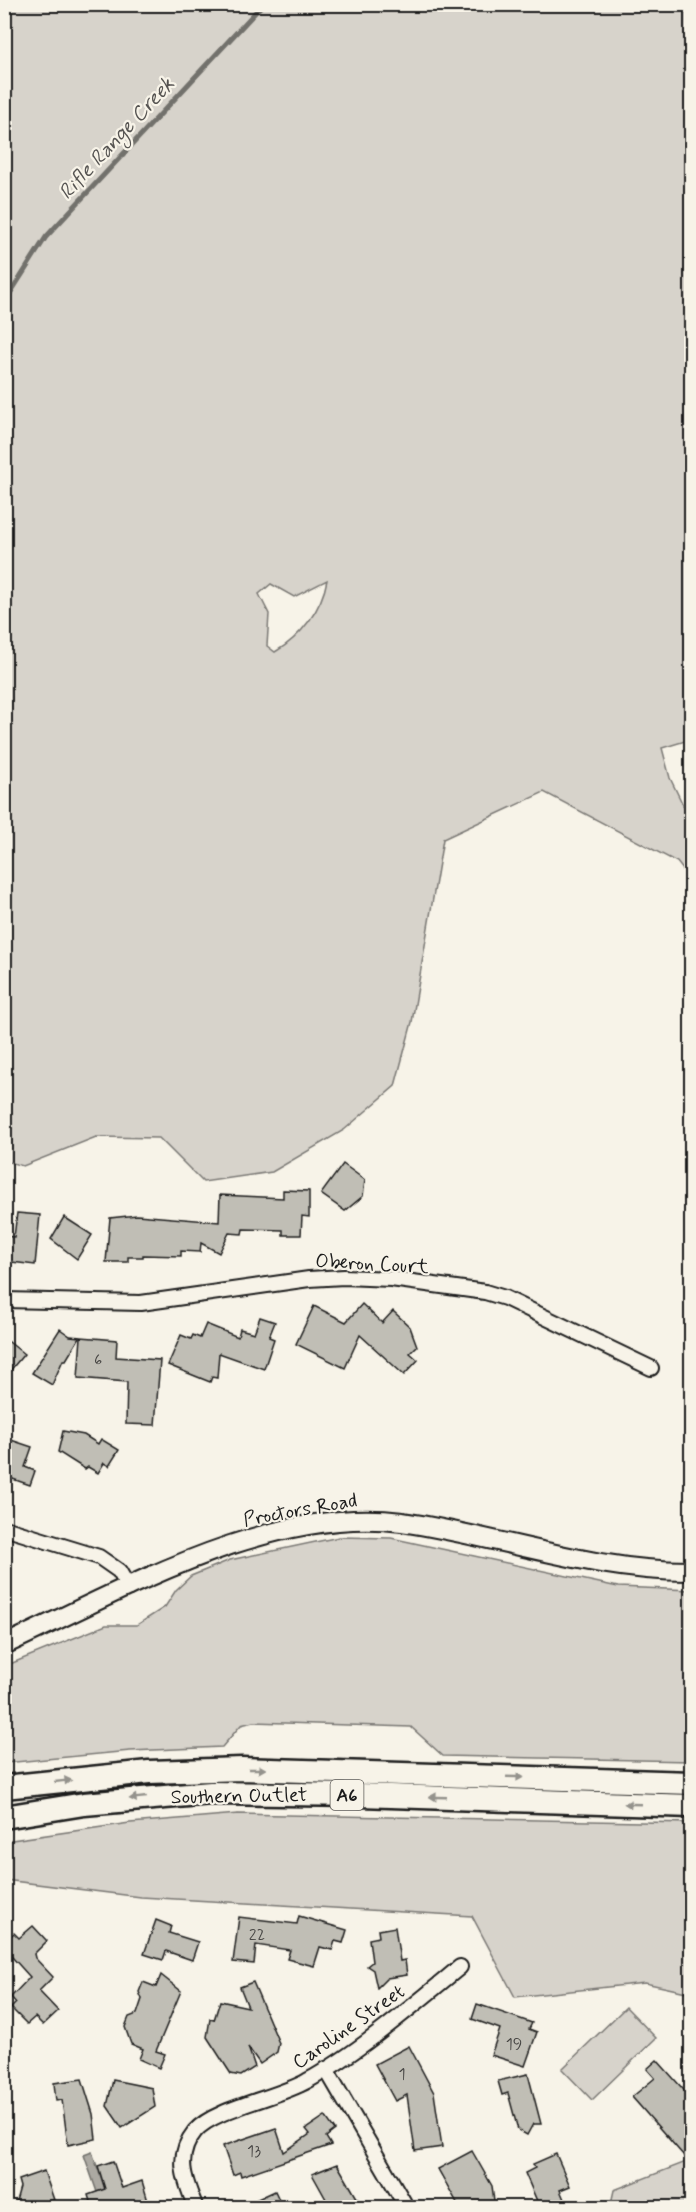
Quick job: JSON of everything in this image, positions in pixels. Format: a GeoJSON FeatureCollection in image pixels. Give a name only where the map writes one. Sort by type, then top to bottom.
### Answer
{"type":"FeatureCollection","features":[{"type":"Feature","properties":{"kind":"highway","name":"Southern Outlet"},"geometry":{"type":"LineString","coordinates":[[4,1787],[149,1772],[242,1768],[692,1783]]}},
{"type":"Feature","properties":{"kind":"highway","name":"Southern Outlet"},"geometry":{"type":"LineString","coordinates":[[4,1817],[84,1804],[211,1793],[372,1795],[692,1806]]}},
{"type":"Feature","properties":{"kind":"street","name":"Oberon Court"},"geometry":{"type":"LineString","coordinates":[[4,1300],[125,1304],[309,1279],[391,1279],[485,1292],[505,1298],[651,1368]]}},
{"type":"Feature","properties":{"kind":"street","name":"Proctors Road"},"geometry":{"type":"LineString","coordinates":[[4,1645],[240,1541],[285,1530],[354,1520],[402,1522],[621,1566],[692,1571]]}},
{"type":"Feature","properties":{"kind":"street"},"geometry":{"type":"LineString","coordinates":[[4,1528],[99,1557],[119,1571],[129,1588]]}},
{"type":"Feature","properties":{"kind":"street","name":"Caroline Street"},"geometry":{"type":"LineString","coordinates":[[196,2208],[182,2171],[184,2152],[195,2131],[216,2117],[292,2089],[326,2069],[460,1967]]}},
{"type":"Feature","properties":{"kind":"street"},"geometry":{"type":"LineString","coordinates":[[326,2069],[407,2208]]}},
{"type":"Feature","properties":{"kind":"shaded area"},"geometry":{"type":"Polygon","coordinates":[[[4,5],[691,5],[692,739],[662,748],[670,778],[686,811],[691,810],[691,880],[677,862],[544,792],[443,839],[412,1022],[395,1086],[344,1130],[272,1172],[203,1182],[159,1138],[96,1137],[23,1166],[5,1161],[4,5]],[[327,580],[294,597],[271,584],[259,594],[269,614],[267,646],[275,652],[302,630],[315,612],[327,580]]]}},
{"type":"Feature","properties":{"kind":"shaded area"},"geometry":{"type":"Polygon","coordinates":[[[339,1537],[391,1538],[618,1587],[691,1590],[691,1761],[443,1756],[411,1727],[253,1722],[241,1725],[222,1747],[130,1751],[5,1763],[5,1666],[106,1625],[137,1625],[165,1607],[176,1590],[191,1576],[230,1560],[339,1537]]]}},
{"type":"Feature","properties":{"kind":"shaded area"},"geometry":{"type":"Polygon","coordinates":[[[238,1814],[691,1823],[691,1993],[645,1983],[515,1997],[472,1916],[141,1897],[5,1880],[5,1841],[130,1823],[238,1814]]]}},
{"type":"Feature","properties":{"kind":"shaded area"},"geometry":{"type":"Polygon","coordinates":[[[626,2007],[656,2038],[592,2100],[562,2069],[626,2007]]]}},
{"type":"Feature","properties":{"kind":"shaded area"},"geometry":{"type":"Polygon","coordinates":[[[92,2152],[105,2189],[97,2192],[84,2155],[92,2152]]]}},
{"type":"Feature","properties":{"kind":"shaded area"},"geometry":{"type":"Polygon","coordinates":[[[691,2160],[691,2207],[610,2208],[614,2190],[691,2160]]]}},
{"type":"Feature","properties":{"kind":"building"},"geometry":{"type":"Polygon","coordinates":[[[343,1164],[365,1180],[363,1196],[345,1211],[321,1194],[343,1164]]]}},
{"type":"Feature","properties":{"kind":"building"},"geometry":{"type":"Polygon","coordinates":[[[283,1190],[309,1191],[309,1217],[302,1216],[301,1235],[283,1235],[283,1230],[243,1229],[242,1234],[229,1233],[219,1253],[201,1243],[200,1252],[181,1251],[181,1256],[143,1255],[143,1257],[128,1257],[128,1262],[106,1262],[110,1218],[137,1215],[219,1222],[220,1195],[283,1198],[283,1190]]]}},
{"type":"Feature","properties":{"kind":"building"},"geometry":{"type":"Polygon","coordinates":[[[17,1213],[40,1215],[35,1265],[4,1261],[4,1236],[14,1237],[17,1213]]]}},
{"type":"Feature","properties":{"kind":"building"},"geometry":{"type":"Polygon","coordinates":[[[64,1217],[92,1235],[77,1259],[51,1239],[64,1217]]]}},
{"type":"Feature","properties":{"kind":"building"},"geometry":{"type":"Polygon","coordinates":[[[362,1304],[382,1323],[393,1311],[410,1327],[417,1346],[410,1353],[418,1360],[404,1375],[360,1335],[345,1368],[296,1344],[314,1306],[346,1322],[362,1304]]]}},
{"type":"Feature","properties":{"kind":"building"},"geometry":{"type":"Polygon","coordinates":[[[260,1317],[275,1322],[269,1337],[274,1339],[264,1369],[219,1353],[217,1378],[212,1377],[210,1382],[168,1365],[181,1335],[191,1339],[193,1335],[200,1338],[206,1324],[238,1337],[240,1329],[254,1333],[260,1317]]]}},
{"type":"Feature","properties":{"kind":"building"},"geometry":{"type":"Polygon","coordinates":[[[60,1329],[70,1336],[80,1337],[66,1360],[63,1360],[52,1385],[32,1373],[60,1329]]]}},
{"type":"Feature","properties":{"kind":"building"},"geometry":{"type":"Polygon","coordinates":[[[81,1337],[117,1340],[116,1357],[160,1360],[155,1425],[126,1424],[127,1382],[78,1378],[81,1337]]]}},
{"type":"Feature","properties":{"kind":"building"},"geometry":{"type":"Polygon","coordinates":[[[4,1338],[24,1354],[4,1378],[4,1338]]]}},
{"type":"Feature","properties":{"kind":"building"},"geometry":{"type":"Polygon","coordinates":[[[63,1431],[84,1435],[98,1444],[101,1439],[119,1450],[109,1466],[104,1463],[98,1473],[88,1467],[85,1469],[58,1452],[63,1431]]]}},
{"type":"Feature","properties":{"kind":"building"},"geometry":{"type":"Polygon","coordinates":[[[11,1440],[32,1447],[25,1467],[35,1471],[30,1485],[4,1476],[4,1460],[11,1440]]]}},
{"type":"Feature","properties":{"kind":"building"},"geometry":{"type":"Polygon","coordinates":[[[299,1916],[347,1930],[343,1943],[335,1941],[332,1950],[320,1947],[314,1966],[287,1959],[290,1950],[256,1945],[254,1964],[233,1962],[239,1917],[297,1924],[299,1916]]]}},
{"type":"Feature","properties":{"kind":"building"},"geometry":{"type":"Polygon","coordinates":[[[156,1920],[171,1926],[169,1933],[198,1942],[192,1960],[166,1951],[163,1960],[144,1954],[156,1920]]]}},
{"type":"Feature","properties":{"kind":"building"},"geometry":{"type":"Polygon","coordinates":[[[33,1926],[47,1941],[34,1954],[35,1958],[53,1977],[39,1991],[58,2011],[43,2025],[35,2017],[27,2024],[11,2008],[16,2003],[11,1997],[30,1977],[12,1957],[4,1964],[4,1942],[14,1933],[19,1938],[33,1926]]]}},
{"type":"Feature","properties":{"kind":"building"},"geometry":{"type":"Polygon","coordinates":[[[395,1927],[400,1961],[405,1960],[407,1975],[387,1978],[377,1988],[373,1970],[367,1966],[372,1962],[369,1939],[379,1937],[378,1930],[395,1927]]]}},
{"type":"Feature","properties":{"kind":"building"},"geometry":{"type":"Polygon","coordinates":[[[161,1975],[181,1991],[156,2051],[165,2054],[159,2068],[139,2059],[143,2049],[131,2044],[125,2027],[129,2017],[137,2014],[142,1999],[139,1992],[143,1982],[156,1987],[161,1975]]]}},
{"type":"Feature","properties":{"kind":"building"},"geometry":{"type":"Polygon","coordinates":[[[253,1982],[279,2043],[277,2052],[260,2064],[248,2047],[255,2067],[241,2076],[231,2074],[207,2037],[210,2019],[214,2020],[220,2001],[248,2007],[240,1987],[253,1982]]]}},
{"type":"Feature","properties":{"kind":"building"},"geometry":{"type":"Polygon","coordinates":[[[477,2004],[532,2023],[529,2029],[537,2032],[525,2066],[491,2055],[500,2029],[472,2019],[477,2004]]]}},
{"type":"Feature","properties":{"kind":"building"},"geometry":{"type":"Polygon","coordinates":[[[409,2046],[434,2093],[442,2147],[415,2151],[407,2095],[395,2101],[375,2064],[409,2046]]]}},
{"type":"Feature","properties":{"kind":"building"},"geometry":{"type":"Polygon","coordinates":[[[657,2060],[692,2099],[692,2165],[632,2097],[655,2078],[647,2069],[657,2060]]]}},
{"type":"Feature","properties":{"kind":"building"},"geometry":{"type":"Polygon","coordinates":[[[528,2074],[541,2124],[533,2124],[527,2135],[518,2130],[508,2093],[502,2095],[498,2081],[528,2074]]]}},
{"type":"Feature","properties":{"kind":"building"},"geometry":{"type":"Polygon","coordinates":[[[82,2079],[93,2114],[96,2139],[68,2145],[62,2100],[56,2101],[54,2083],[82,2079]]]}},
{"type":"Feature","properties":{"kind":"building"},"geometry":{"type":"Polygon","coordinates":[[[113,2080],[152,2088],[155,2107],[122,2128],[107,2106],[113,2080]]]}},
{"type":"Feature","properties":{"kind":"building"},"geometry":{"type":"Polygon","coordinates":[[[325,2116],[335,2130],[326,2137],[331,2145],[241,2176],[240,2172],[233,2175],[223,2146],[276,2128],[284,2152],[310,2134],[306,2129],[325,2116]]]}},
{"type":"Feature","properties":{"kind":"building"},"geometry":{"type":"Polygon","coordinates":[[[472,2151],[492,2186],[495,2208],[460,2208],[438,2169],[472,2151]]]}},
{"type":"Feature","properties":{"kind":"building"},"geometry":{"type":"Polygon","coordinates":[[[556,2154],[570,2186],[560,2190],[566,2204],[557,2208],[540,2208],[525,2173],[535,2168],[533,2164],[556,2154]]]}},
{"type":"Feature","properties":{"kind":"building"},"geometry":{"type":"Polygon","coordinates":[[[113,2161],[122,2188],[142,2181],[150,2208],[92,2208],[88,2195],[105,2189],[98,2166],[113,2161]]]}},
{"type":"Feature","properties":{"kind":"building"},"geometry":{"type":"Polygon","coordinates":[[[337,2164],[363,2208],[331,2208],[312,2174],[337,2164]]]}},
{"type":"Feature","properties":{"kind":"building"},"geometry":{"type":"Polygon","coordinates":[[[44,2171],[54,2200],[49,2201],[51,2208],[14,2208],[20,2187],[18,2180],[44,2171]]]}},
{"type":"Feature","properties":{"kind":"building"},"geometry":{"type":"Polygon","coordinates":[[[275,2191],[283,2208],[238,2208],[275,2191]]]}},
{"type":"Feature","properties":{"kind":"waterway","name":"Rifle Range Creek"},"geometry":{"type":"LineString","coordinates":[[4,303],[46,237],[263,4]]}}]}
